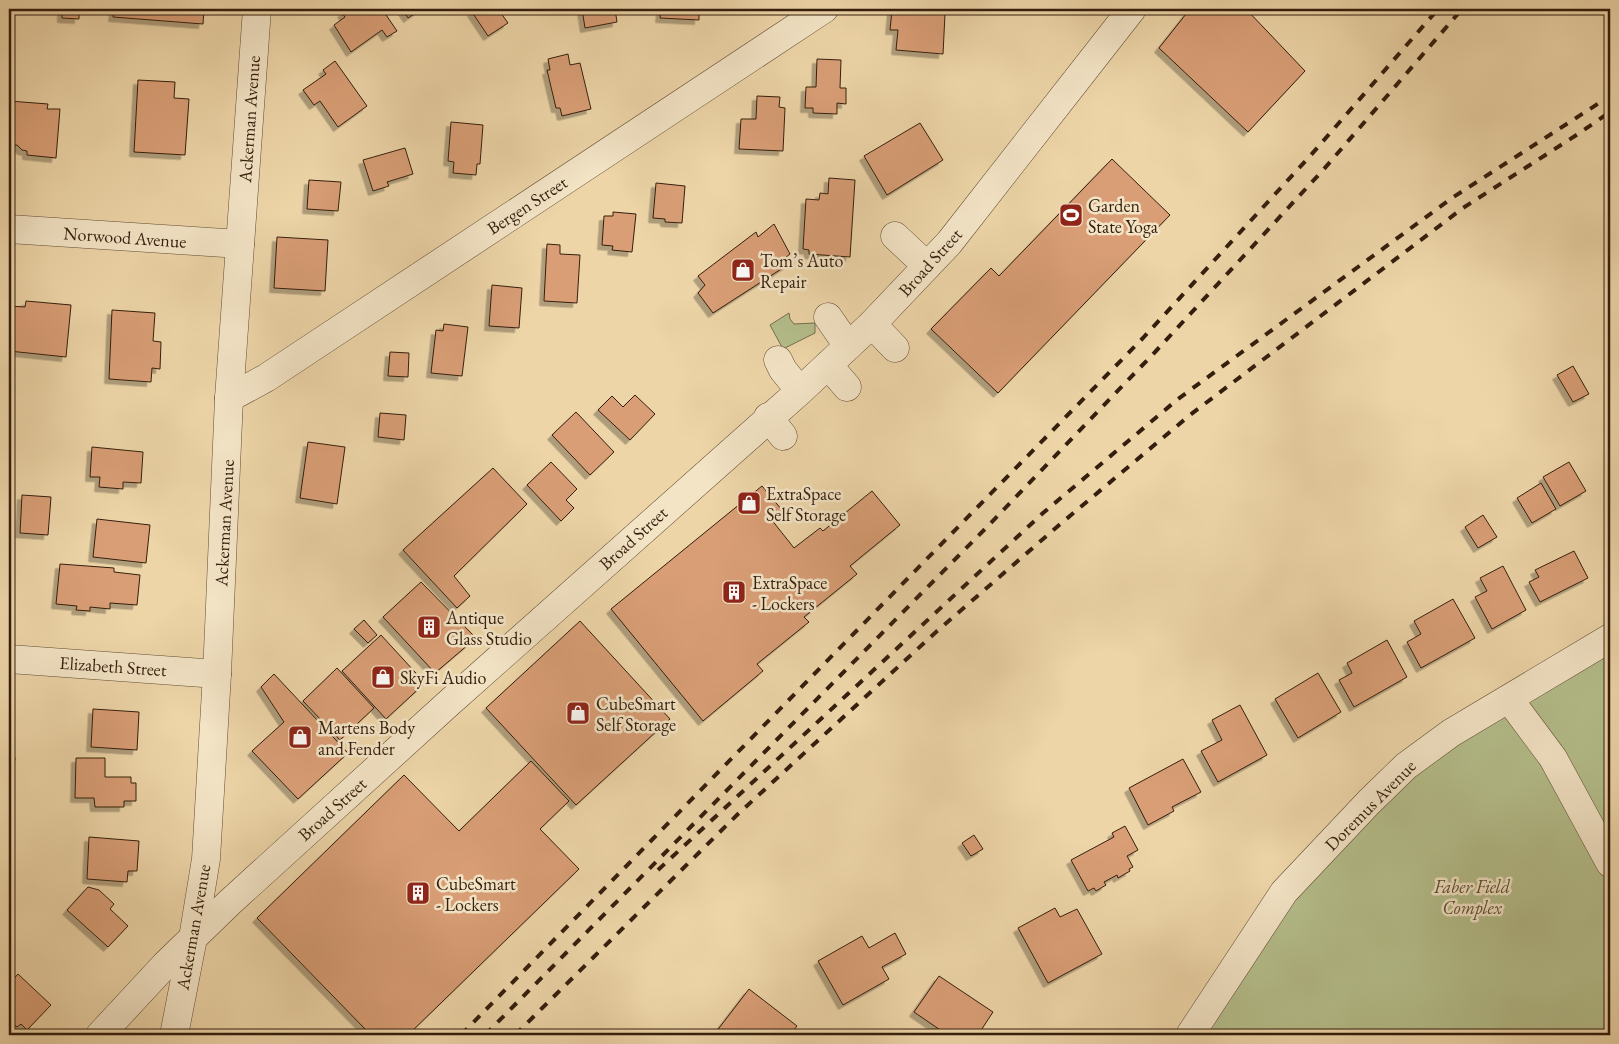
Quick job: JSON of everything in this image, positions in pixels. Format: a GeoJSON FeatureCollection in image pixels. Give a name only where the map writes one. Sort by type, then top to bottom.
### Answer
{"type":"FeatureCollection","features":[{"type":"Feature","properties":{"kind":"street","name":"Ackerman Avenue"},"geometry":{"type":"LineString","coordinates":[[174,1035],[206,859],[217,674],[229,398],[257,9]]}},
{"type":"Feature","properties":{"kind":"street","name":"Bergen Street"},"geometry":{"type":"LineString","coordinates":[[229,398],[266,378],[824,9]]}},
{"type":"Feature","properties":{"kind":"street","name":"Broad Street"},"geometry":{"type":"LineString","coordinates":[[100,1035],[165,965],[229,902],[450,702],[776,427],[800,391],[872,324],[949,243],[1132,9]]}},
{"type":"Feature","properties":{"kind":"street","name":"Norwood Avenue"},"geometry":{"type":"LineString","coordinates":[[9,229],[240,244]]}},
{"type":"Feature","properties":{"kind":"street"},"geometry":{"type":"LineString","coordinates":[[895,236],[927,266]]}},
{"type":"Feature","properties":{"kind":"street"},"geometry":{"type":"LineString","coordinates":[[828,317],[848,346]]}},
{"type":"Feature","properties":{"kind":"street"},"geometry":{"type":"LineString","coordinates":[[872,324],[895,348]]}},
{"type":"Feature","properties":{"kind":"street"},"geometry":{"type":"LineString","coordinates":[[778,360],[783,370],[800,391]]}},
{"type":"Feature","properties":{"kind":"street"},"geometry":{"type":"LineString","coordinates":[[828,366],[847,387]]}},
{"type":"Feature","properties":{"kind":"street","name":"Doremus Avenue"},"geometry":{"type":"LineString","coordinates":[[1190,1035],[1284,892],[1369,802],[1406,766],[1451,733],[1610,638]]}},
{"type":"Feature","properties":{"kind":"street","name":"Elizabeth Street"},"geometry":{"type":"LineString","coordinates":[[9,659],[217,674]]}},
{"type":"Feature","properties":{"kind":"street"},"geometry":{"type":"LineString","coordinates":[[1510,699],[1552,758],[1610,863]]}},
{"type":"Feature","properties":{"kind":"green space"},"geometry":{"type":"Polygon","coordinates":[[[789,313],[790,319],[794,324],[815,323],[815,333],[783,349],[770,325],[789,313]]]}},
{"type":"Feature","properties":{"kind":"green space","name":"Faber Field Complex"},"geometry":{"type":"Polygon","coordinates":[[[1610,640],[1610,1035],[1190,1035],[1369,802],[1610,640]]]}},
{"type":"Feature","properties":{"kind":"building"},"geometry":{"type":"Polygon","coordinates":[[[62,9],[79,9],[79,19],[62,18],[62,9]]]}},
{"type":"Feature","properties":{"kind":"building"},"geometry":{"type":"Polygon","coordinates":[[[114,9],[204,9],[203,24],[113,17],[114,9]]]}},
{"type":"Feature","properties":{"kind":"building"},"geometry":{"type":"Polygon","coordinates":[[[348,9],[382,9],[397,31],[387,37],[382,30],[351,52],[334,25],[345,17],[342,13],[348,9]]]}},
{"type":"Feature","properties":{"kind":"building"},"geometry":{"type":"Polygon","coordinates":[[[402,9],[421,9],[408,18],[402,9]]]}},
{"type":"Feature","properties":{"kind":"building"},"geometry":{"type":"Polygon","coordinates":[[[476,9],[498,9],[508,23],[488,36],[472,12],[476,9]]]}},
{"type":"Feature","properties":{"kind":"building"},"geometry":{"type":"Polygon","coordinates":[[[582,9],[615,9],[617,22],[585,28],[582,9]]]}},
{"type":"Feature","properties":{"kind":"building"},"geometry":{"type":"Polygon","coordinates":[[[661,9],[699,9],[699,20],[660,18],[661,9]]]}},
{"type":"Feature","properties":{"kind":"building"},"geometry":{"type":"Polygon","coordinates":[[[1190,9],[1246,9],[1305,71],[1248,132],[1159,48],[1190,9]]]}},
{"type":"Feature","properties":{"kind":"building"},"geometry":{"type":"Polygon","coordinates":[[[892,10],[945,14],[943,54],[896,50],[898,30],[890,30],[892,10]]]}},
{"type":"Feature","properties":{"kind":"building"},"geometry":{"type":"Polygon","coordinates":[[[568,54],[570,65],[580,63],[591,109],[562,116],[560,108],[556,108],[547,70],[550,70],[548,59],[568,54]]]}},
{"type":"Feature","properties":{"kind":"building"},"geometry":{"type":"Polygon","coordinates":[[[817,59],[841,60],[840,88],[846,88],[846,104],[837,103],[837,114],[813,113],[813,108],[805,108],[806,87],[816,87],[817,59]]]}},
{"type":"Feature","properties":{"kind":"building"},"geometry":{"type":"Polygon","coordinates":[[[335,61],[367,106],[338,127],[320,101],[314,105],[303,90],[326,74],[323,70],[335,61]]]}},
{"type":"Feature","properties":{"kind":"building"},"geometry":{"type":"Polygon","coordinates":[[[138,80],[175,82],[174,98],[189,99],[185,155],[134,152],[138,80]]]}},
{"type":"Feature","properties":{"kind":"building"},"geometry":{"type":"Polygon","coordinates":[[[757,96],[780,97],[779,107],[785,108],[783,151],[739,149],[741,119],[756,119],[757,96]]]}},
{"type":"Feature","properties":{"kind":"building"},"geometry":{"type":"Polygon","coordinates":[[[9,101],[48,104],[47,109],[60,109],[56,158],[27,155],[27,151],[22,150],[17,145],[9,145],[9,101]]]}},
{"type":"Feature","properties":{"kind":"building"},"geometry":{"type":"Polygon","coordinates":[[[451,122],[483,125],[480,164],[477,164],[476,175],[453,173],[454,162],[448,161],[451,122]]]}},
{"type":"Feature","properties":{"kind":"building"},"geometry":{"type":"Polygon","coordinates":[[[920,123],[943,160],[887,195],[864,156],[920,123]]]}},
{"type":"Feature","properties":{"kind":"building"},"geometry":{"type":"Polygon","coordinates":[[[405,148],[413,174],[387,182],[389,186],[373,191],[363,160],[405,148]]]}},
{"type":"Feature","properties":{"kind":"building"},"geometry":{"type":"Polygon","coordinates":[[[1112,159],[1170,215],[998,393],[931,329],[991,268],[999,276],[1112,159]]]}},
{"type":"Feature","properties":{"kind":"building"},"geometry":{"type":"Polygon","coordinates":[[[829,178],[855,180],[850,257],[809,254],[809,250],[803,249],[806,199],[819,200],[820,193],[828,194],[829,178]]]}},
{"type":"Feature","properties":{"kind":"building"},"geometry":{"type":"Polygon","coordinates":[[[309,180],[341,182],[338,211],[307,209],[309,180]]]}},
{"type":"Feature","properties":{"kind":"building"},"geometry":{"type":"Polygon","coordinates":[[[656,183],[685,186],[682,223],[665,222],[665,219],[653,218],[656,183]]]}},
{"type":"Feature","properties":{"kind":"building"},"geometry":{"type":"Polygon","coordinates":[[[613,212],[636,214],[632,252],[612,250],[613,246],[602,245],[604,216],[613,216],[613,212]]]}},
{"type":"Feature","properties":{"kind":"building","name":"Tom’s Auto Repair"},"geometry":{"type":"Polygon","coordinates":[[[774,224],[790,254],[785,258],[789,264],[713,313],[698,293],[705,285],[698,276],[756,232],[758,237],[774,224]]]}},
{"type":"Feature","properties":{"kind":"building"},"geometry":{"type":"Polygon","coordinates":[[[277,237],[328,240],[325,291],[274,288],[277,237]]]}},
{"type":"Feature","properties":{"kind":"building"},"geometry":{"type":"Polygon","coordinates":[[[547,244],[560,245],[560,254],[580,255],[577,303],[544,301],[547,244]]]}},
{"type":"Feature","properties":{"kind":"building"},"geometry":{"type":"Polygon","coordinates":[[[492,285],[522,288],[519,328],[489,326],[492,285]]]}},
{"type":"Feature","properties":{"kind":"building"},"geometry":{"type":"Polygon","coordinates":[[[26,301],[71,305],[66,357],[9,351],[9,306],[25,307],[26,301]]]}},
{"type":"Feature","properties":{"kind":"building"},"geometry":{"type":"Polygon","coordinates":[[[112,310],[155,313],[153,341],[161,342],[160,369],[152,368],[151,382],[109,379],[112,310]]]}},
{"type":"Feature","properties":{"kind":"building"},"geometry":{"type":"Polygon","coordinates":[[[444,324],[468,327],[462,376],[431,373],[436,330],[443,331],[444,324]]]}},
{"type":"Feature","properties":{"kind":"building"},"geometry":{"type":"Polygon","coordinates":[[[390,352],[409,353],[408,377],[388,376],[390,352]]]}},
{"type":"Feature","properties":{"kind":"building"},"geometry":{"type":"Polygon","coordinates":[[[1573,366],[1589,394],[1573,402],[1557,375],[1573,366]]]}},
{"type":"Feature","properties":{"kind":"building"},"geometry":{"type":"Polygon","coordinates":[[[635,395],[655,414],[630,440],[598,410],[612,396],[623,407],[635,395]]]}},
{"type":"Feature","properties":{"kind":"building"},"geometry":{"type":"Polygon","coordinates":[[[576,412],[614,452],[590,475],[552,435],[576,412]]]}},
{"type":"Feature","properties":{"kind":"building"},"geometry":{"type":"Polygon","coordinates":[[[380,413],[406,415],[404,440],[378,437],[380,413]]]}},
{"type":"Feature","properties":{"kind":"building"},"geometry":{"type":"Polygon","coordinates":[[[308,442],[345,447],[337,504],[300,498],[308,442]]]}},
{"type":"Feature","properties":{"kind":"building"},"geometry":{"type":"Polygon","coordinates":[[[92,447],[143,452],[141,483],[123,482],[123,489],[99,487],[100,477],[90,477],[92,447]]]}},
{"type":"Feature","properties":{"kind":"building"},"geometry":{"type":"Polygon","coordinates":[[[551,462],[577,489],[566,500],[574,508],[561,521],[527,485],[551,462]]]}},
{"type":"Feature","properties":{"kind":"building"},"geometry":{"type":"Polygon","coordinates":[[[1569,462],[1586,491],[1560,506],[1543,477],[1569,462]]]}},
{"type":"Feature","properties":{"kind":"building"},"geometry":{"type":"Polygon","coordinates":[[[493,468],[527,504],[454,576],[470,596],[457,608],[403,550],[493,468]]]}},
{"type":"Feature","properties":{"kind":"building"},"geometry":{"type":"Polygon","coordinates":[[[1541,483],[1556,509],[1532,523],[1517,498],[1541,483]]]}},
{"type":"Feature","properties":{"kind":"building","name":"ExtraSpace - Lockers"},"geometry":{"type":"Polygon","coordinates":[[[762,486],[782,510],[771,519],[794,548],[820,528],[823,531],[872,491],[900,525],[850,566],[857,574],[804,617],[809,622],[757,664],[763,671],[703,721],[611,609],[762,486]]]}},
{"type":"Feature","properties":{"kind":"building"},"geometry":{"type":"Polygon","coordinates":[[[22,495],[51,497],[48,535],[20,533],[22,495]]]}},
{"type":"Feature","properties":{"kind":"building"},"geometry":{"type":"Polygon","coordinates":[[[1483,515],[1497,537],[1478,548],[1465,527],[1483,515]]]}},
{"type":"Feature","properties":{"kind":"building"},"geometry":{"type":"Polygon","coordinates":[[[97,519],[150,525],[146,563],[93,557],[97,519]]]}},
{"type":"Feature","properties":{"kind":"building"},"geometry":{"type":"Polygon","coordinates":[[[1574,551],[1588,578],[1540,602],[1529,582],[1539,577],[1535,570],[1574,551]]]}},
{"type":"Feature","properties":{"kind":"building"},"geometry":{"type":"Polygon","coordinates":[[[60,564],[114,568],[114,572],[140,575],[137,605],[110,603],[110,609],[90,607],[90,611],[76,610],[77,606],[56,604],[60,564]]]}},
{"type":"Feature","properties":{"kind":"building"},"geometry":{"type":"Polygon","coordinates":[[[1503,566],[1526,610],[1492,629],[1475,597],[1487,591],[1480,578],[1503,566]]]}},
{"type":"Feature","properties":{"kind":"building","name":"Antique Glass Studio"},"geometry":{"type":"Polygon","coordinates":[[[421,582],[476,638],[435,673],[383,617],[421,582]]]}},
{"type":"Feature","properties":{"kind":"building"},"geometry":{"type":"Polygon","coordinates":[[[1453,599],[1475,638],[1421,668],[1407,642],[1421,634],[1414,621],[1453,599]]]}},
{"type":"Feature","properties":{"kind":"building"},"geometry":{"type":"Polygon","coordinates":[[[364,620],[377,635],[368,643],[354,629],[364,620]]]}},
{"type":"Feature","properties":{"kind":"building","name":"CubeSmart Self Storage"},"geometry":{"type":"Polygon","coordinates":[[[580,621],[670,719],[576,805],[486,708],[580,621]]]}},
{"type":"Feature","properties":{"kind":"building","name":"SkyFi Audio"},"geometry":{"type":"Polygon","coordinates":[[[381,635],[425,683],[386,719],[342,671],[381,635]]]}},
{"type":"Feature","properties":{"kind":"building"},"geometry":{"type":"Polygon","coordinates":[[[1387,640],[1407,677],[1354,707],[1339,680],[1352,673],[1347,663],[1387,640]]]}},
{"type":"Feature","properties":{"kind":"building"},"geometry":{"type":"Polygon","coordinates":[[[337,668],[374,708],[340,740],[303,701],[337,668]]]}},
{"type":"Feature","properties":{"kind":"building"},"geometry":{"type":"Polygon","coordinates":[[[1318,673],[1341,712],[1298,738],[1275,699],[1318,673]]]}},
{"type":"Feature","properties":{"kind":"building","name":"Martens Body and Fender"},"geometry":{"type":"Polygon","coordinates":[[[274,674],[348,753],[298,799],[252,751],[284,722],[261,687],[274,674]]]}},
{"type":"Feature","properties":{"kind":"building"},"geometry":{"type":"Polygon","coordinates":[[[1240,705],[1267,755],[1218,782],[1201,751],[1222,740],[1212,720],[1240,705]]]}},
{"type":"Feature","properties":{"kind":"building"},"geometry":{"type":"Polygon","coordinates":[[[93,709],[139,712],[137,750],[91,747],[93,709]]]}},
{"type":"Feature","properties":{"kind":"building"},"geometry":{"type":"Polygon","coordinates":[[[9,757],[15,758],[13,773],[9,772],[9,757]]]}},
{"type":"Feature","properties":{"kind":"building"},"geometry":{"type":"Polygon","coordinates":[[[76,758],[105,758],[105,777],[131,777],[131,783],[136,783],[136,801],[124,801],[124,807],[95,807],[94,798],[75,798],[76,758]]]}},
{"type":"Feature","properties":{"kind":"building"},"geometry":{"type":"Polygon","coordinates":[[[1183,759],[1201,792],[1172,807],[1174,811],[1148,825],[1129,788],[1183,759]]]}},
{"type":"Feature","properties":{"kind":"building","name":"CubeSmart - Lockers"},"geometry":{"type":"Polygon","coordinates":[[[531,761],[569,801],[540,829],[579,869],[408,1035],[362,1035],[367,1031],[257,918],[404,775],[459,831],[531,761]]]}},
{"type":"Feature","properties":{"kind":"building"},"geometry":{"type":"Polygon","coordinates":[[[1125,826],[1138,850],[1127,856],[1133,867],[1118,878],[1117,875],[1104,882],[1106,885],[1096,891],[1094,888],[1088,891],[1071,860],[1114,837],[1112,833],[1125,826]]]}},
{"type":"Feature","properties":{"kind":"building"},"geometry":{"type":"Polygon","coordinates":[[[974,835],[983,849],[971,856],[962,843],[974,835]]]}},
{"type":"Feature","properties":{"kind":"building"},"geometry":{"type":"Polygon","coordinates":[[[89,837],[139,841],[137,871],[128,871],[127,882],[87,879],[89,837]]]}},
{"type":"Feature","properties":{"kind":"building"},"geometry":{"type":"Polygon","coordinates":[[[88,887],[99,890],[114,904],[110,909],[128,926],[108,947],[67,910],[88,887]]]}},
{"type":"Feature","properties":{"kind":"building"},"geometry":{"type":"Polygon","coordinates":[[[1055,908],[1060,917],[1077,909],[1102,954],[1048,983],[1018,928],[1055,908]]]}},
{"type":"Feature","properties":{"kind":"building"},"geometry":{"type":"Polygon","coordinates":[[[895,933],[906,954],[882,967],[889,979],[843,1005],[818,961],[862,936],[869,948],[895,933]]]}},
{"type":"Feature","properties":{"kind":"building"},"geometry":{"type":"Polygon","coordinates":[[[18,974],[51,1005],[27,1030],[21,1024],[17,1027],[9,1020],[9,984],[18,974]]]}},
{"type":"Feature","properties":{"kind":"building"},"geometry":{"type":"Polygon","coordinates":[[[939,976],[993,1012],[978,1035],[957,1035],[948,1029],[946,1034],[914,1012],[939,976]]]}},
{"type":"Feature","properties":{"kind":"building"},"geometry":{"type":"Polygon","coordinates":[[[749,989],[797,1026],[790,1035],[720,1035],[716,1032],[749,989]]]}},
{"type":"Feature","properties":{"kind":"railway"},"geometry":{"type":"LineString","coordinates":[[461,1035],[1143,338],[1311,155],[1438,9]]}},
{"type":"Feature","properties":{"kind":"railway"},"geometry":{"type":"LineString","coordinates":[[485,1035],[985,529],[1156,351],[1324,169],[1462,9]]}},
{"type":"Feature","properties":{"kind":"railway"},"geometry":{"type":"LineString","coordinates":[[658,870],[1043,513],[1178,399],[1452,198],[1610,96]]}},
{"type":"Feature","properties":{"kind":"railway"},"geometry":{"type":"LineString","coordinates":[[515,1035],[738,814],[936,632],[1058,526],[1190,415],[1463,208],[1610,112]]}},
{"type":"Feature","properties":{"kind":"place","name":"Garden State Yoga"},"geometry":{"type":"Point","coordinates":[1071,215]}},
{"type":"Feature","properties":{"kind":"place","name":"Tom’s Auto Repair"},"geometry":{"type":"Point","coordinates":[743,270]}},
{"type":"Feature","properties":{"kind":"place","name":"ExtraSpace Self Storage"},"geometry":{"type":"Point","coordinates":[749,503]}},
{"type":"Feature","properties":{"kind":"place","name":"ExtraSpace - Lockers"},"geometry":{"type":"Point","coordinates":[734,592]}},
{"type":"Feature","properties":{"kind":"place","name":"Antique Glass Studio"},"geometry":{"type":"Point","coordinates":[429,627]}},
{"type":"Feature","properties":{"kind":"place","name":"SkyFi Audio"},"geometry":{"type":"Point","coordinates":[383,677]}},
{"type":"Feature","properties":{"kind":"place","name":"CubeSmart Self Storage"},"geometry":{"type":"Point","coordinates":[578,713]}},
{"type":"Feature","properties":{"kind":"place","name":"Martens Body and Fender"},"geometry":{"type":"Point","coordinates":[300,737]}},
{"type":"Feature","properties":{"kind":"place","name":"CubeSmart - Lockers"},"geometry":{"type":"Point","coordinates":[418,893]}}]}
